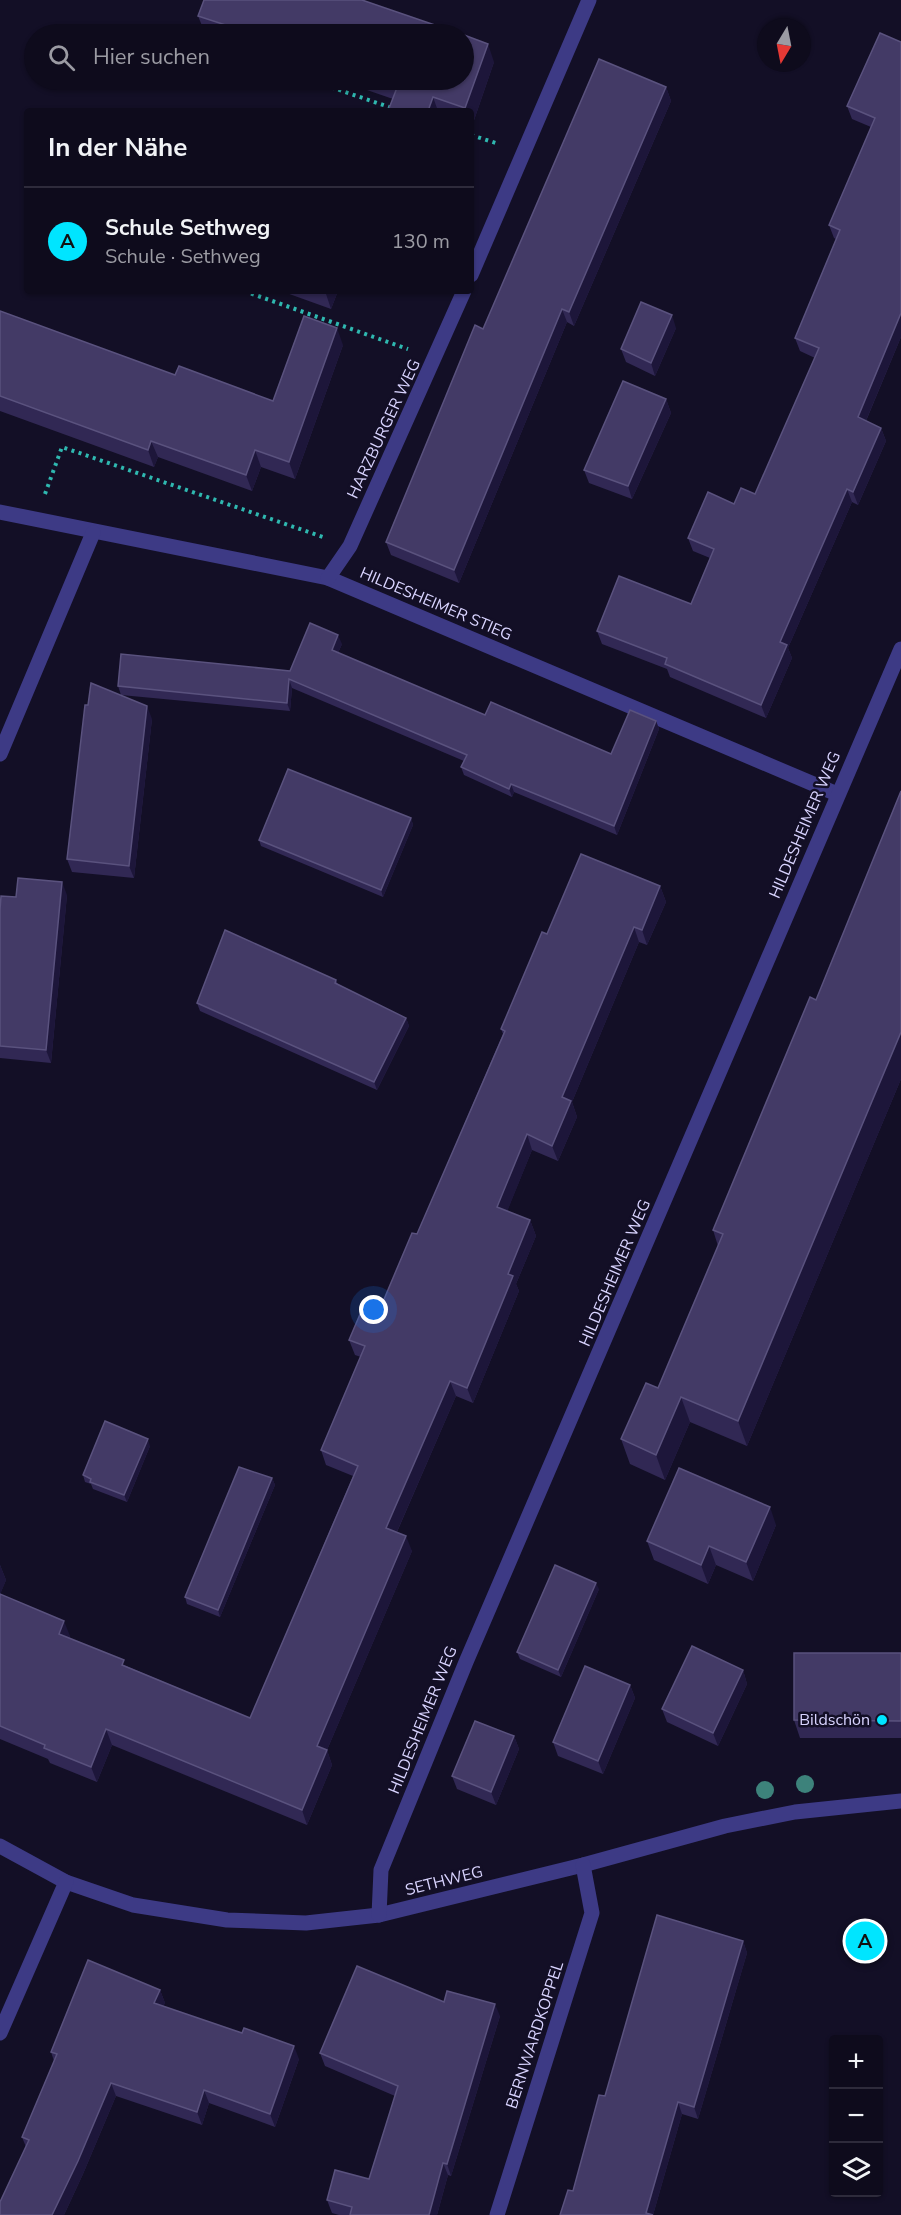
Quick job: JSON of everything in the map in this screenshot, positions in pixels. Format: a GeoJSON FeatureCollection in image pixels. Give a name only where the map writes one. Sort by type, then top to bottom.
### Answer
{"type":"FeatureCollection","features":[{"type":"Feature","properties":{"kind":"street"},"geometry":{"type":"LineString","coordinates":[[474,268],[589,0]]}},
{"type":"Feature","properties":{"kind":"street","name":"HARZBURGER WEG"},"geometry":{"type":"LineString","coordinates":[[328,578],[350,546],[463,294]]}},
{"type":"Feature","properties":{"kind":"street","name":"HILDESHEIMER STIEG"},"geometry":{"type":"LineString","coordinates":[[0,512],[328,578],[837,794]]}},
{"type":"Feature","properties":{"kind":"street"},"geometry":{"type":"LineString","coordinates":[[0,754],[93,532]]}},
{"type":"Feature","properties":{"kind":"street","name":"HILDESHEIMER WEG"},"geometry":{"type":"LineString","coordinates":[[379,1915],[381,1870],[466,1662],[901,649]]}},
{"type":"Feature","properties":{"kind":"street","name":"SETHWEG"},"geometry":{"type":"LineString","coordinates":[[0,1846],[66,1882],[133,1905],[227,1920],[306,1923],[379,1915],[737,1824],[795,1812],[901,1801]]}},
{"type":"Feature","properties":{"kind":"street","name":"BERNWARDKOPPEL"},"geometry":{"type":"LineString","coordinates":[[497,2215],[592,1913],[583,1865]]}},
{"type":"Feature","properties":{"kind":"street"},"geometry":{"type":"LineString","coordinates":[[0,2033],[66,1882]]}},
{"type":"Feature","properties":{"kind":"path"},"geometry":{"type":"LineString","coordinates":[[340,90],[393,108]]}},
{"type":"Feature","properties":{"kind":"path"},"geometry":{"type":"LineString","coordinates":[[253,294],[436,358]]}},
{"type":"Feature","properties":{"kind":"path"},"geometry":{"type":"LineString","coordinates":[[35,520],[62,447],[350,546]]}},
{"type":"Feature","properties":{"kind":"building"},"geometry":{"type":"Polygon","coordinates":[[[204,0],[362,0],[432,24],[222,24],[198,16],[204,0]]]}},
{"type":"Feature","properties":{"kind":"building"},"geometry":{"type":"Polygon","coordinates":[[[880,33],[901,42],[901,313],[858,417],[881,428],[853,492],[847,489],[780,642],[787,645],[761,705],[665,664],[667,658],[597,631],[619,576],[691,604],[714,549],[688,538],[708,492],[734,504],[741,488],[755,494],[819,348],[795,338],[840,230],[829,225],[875,118],[847,106],[880,33]]]}},
{"type":"Feature","properties":{"kind":"building"},"geometry":{"type":"Polygon","coordinates":[[[474,39],[488,44],[474,83],[474,39]]]}},
{"type":"Feature","properties":{"kind":"building"},"geometry":{"type":"Polygon","coordinates":[[[599,59],[666,87],[569,312],[562,309],[454,570],[386,542],[475,325],[483,329],[599,59]]]}},
{"type":"Feature","properties":{"kind":"building"},"geometry":{"type":"Polygon","coordinates":[[[396,90],[471,90],[465,108],[433,97],[429,108],[389,108],[396,90]]]}},
{"type":"Feature","properties":{"kind":"building"},"geometry":{"type":"Polygon","coordinates":[[[641,302],[672,315],[651,363],[621,349],[641,302]]]}},
{"type":"Feature","properties":{"kind":"building"},"geometry":{"type":"Polygon","coordinates":[[[0,311],[175,375],[179,366],[273,401],[304,316],[337,328],[289,462],[255,450],[246,475],[151,441],[148,450],[0,396],[0,311]]]}},
{"type":"Feature","properties":{"kind":"building"},"geometry":{"type":"Polygon","coordinates":[[[623,381],[666,399],[628,486],[584,470],[623,381]]]}},
{"type":"Feature","properties":{"kind":"building"},"geometry":{"type":"Polygon","coordinates":[[[310,623],[338,635],[332,650],[485,715],[491,702],[611,754],[630,710],[656,721],[614,826],[511,784],[509,789],[461,767],[467,755],[289,679],[287,703],[118,686],[121,654],[290,671],[310,623]]]}},
{"type":"Feature","properties":{"kind":"building"},"geometry":{"type":"Polygon","coordinates":[[[91,683],[147,706],[129,866],[67,859],[85,705],[88,705],[91,683]]]}},
{"type":"Feature","properties":{"kind":"building"},"geometry":{"type":"Polygon","coordinates":[[[288,769],[411,818],[381,890],[259,840],[288,769]]]}},
{"type":"Feature","properties":{"kind":"building"},"geometry":{"type":"Polygon","coordinates":[[[901,791],[901,1032],[738,1421],[681,1397],[656,1455],[621,1439],[646,1383],[658,1388],[723,1234],[713,1230],[810,997],[816,1000],[901,791]]]}},
{"type":"Feature","properties":{"kind":"building"},"geometry":{"type":"Polygon","coordinates":[[[581,854],[660,886],[642,930],[634,927],[562,1097],[571,1101],[552,1146],[527,1134],[497,1207],[530,1220],[508,1274],[513,1276],[467,1388],[450,1381],[386,1528],[406,1536],[317,1746],[327,1750],[302,1810],[106,1729],[91,1767],[44,1748],[45,1745],[0,1726],[0,1594],[64,1621],[59,1634],[124,1660],[122,1665],[250,1718],[358,1466],[321,1450],[365,1346],[349,1340],[367,1298],[382,1304],[412,1233],[417,1234],[505,1031],[501,1029],[542,932],[547,934],[581,854]]]}},
{"type":"Feature","properties":{"kind":"building"},"geometry":{"type":"Polygon","coordinates":[[[18,878],[62,882],[46,1050],[0,1046],[1,896],[16,897],[18,878]]]}},
{"type":"Feature","properties":{"kind":"building"},"geometry":{"type":"Polygon","coordinates":[[[225,930],[336,980],[335,983],[406,1018],[374,1082],[197,1003],[225,930]]]}},
{"type":"Feature","properties":{"kind":"building"},"geometry":{"type":"Polygon","coordinates":[[[105,1421],[148,1439],[124,1495],[90,1482],[91,1479],[83,1475],[105,1421]]]}},
{"type":"Feature","properties":{"kind":"building"},"geometry":{"type":"Polygon","coordinates":[[[239,1467],[272,1478],[218,1610],[185,1597],[239,1467]]]}},
{"type":"Feature","properties":{"kind":"building"},"geometry":{"type":"Polygon","coordinates":[[[679,1468],[770,1507],[746,1562],[709,1546],[701,1565],[647,1541],[679,1468]]]}},
{"type":"Feature","properties":{"kind":"building"},"geometry":{"type":"Polygon","coordinates":[[[555,1565],[596,1583],[558,1670],[517,1652],[555,1565]]]}},
{"type":"Feature","properties":{"kind":"building"},"geometry":{"type":"Polygon","coordinates":[[[692,1646],[743,1670],[713,1733],[662,1709],[692,1646]]]}},
{"type":"Feature","properties":{"kind":"building"},"geometry":{"type":"Polygon","coordinates":[[[794,1653],[901,1653],[901,1721],[794,1720],[794,1653]]]}},
{"type":"Feature","properties":{"kind":"building"},"geometry":{"type":"Polygon","coordinates":[[[585,1666],[630,1685],[598,1761],[553,1742],[585,1666]]]}},
{"type":"Feature","properties":{"kind":"building"},"geometry":{"type":"Polygon","coordinates":[[[475,1721],[514,1736],[491,1792],[452,1776],[475,1721]]]}},
{"type":"Feature","properties":{"kind":"building"},"geometry":{"type":"Polygon","coordinates":[[[657,1915],[743,1941],[694,2107],[678,2102],[646,2213],[653,2215],[560,2215],[568,2190],[573,2191],[599,2095],[605,2096],[657,1915]]]}},
{"type":"Feature","properties":{"kind":"building"},"geometry":{"type":"Polygon","coordinates":[[[88,1960],[160,1990],[154,2003],[242,2033],[244,2028],[294,2046],[270,2114],[204,2090],[197,2112],[111,2083],[52,2215],[0,2215],[0,2202],[29,2140],[22,2137],[57,2054],[51,2052],[88,1960]]]}},
{"type":"Feature","properties":{"kind":"building"},"geometry":{"type":"Polygon","coordinates":[[[357,1966],[444,2002],[447,1991],[495,2004],[447,2164],[443,2163],[429,2215],[350,2215],[352,2207],[327,2200],[335,2170],[369,2179],[398,2086],[320,2053],[357,1966]]]}},
{"type":"Feature","properties":{"kind":"place","name":"Bildschön"},"geometry":{"type":"Point","coordinates":[882,1720]}},
{"type":"Feature","properties":{"kind":"place","name":"Schule Sethweg"},"geometry":{"type":"Point","coordinates":[865,1941]}}]}
